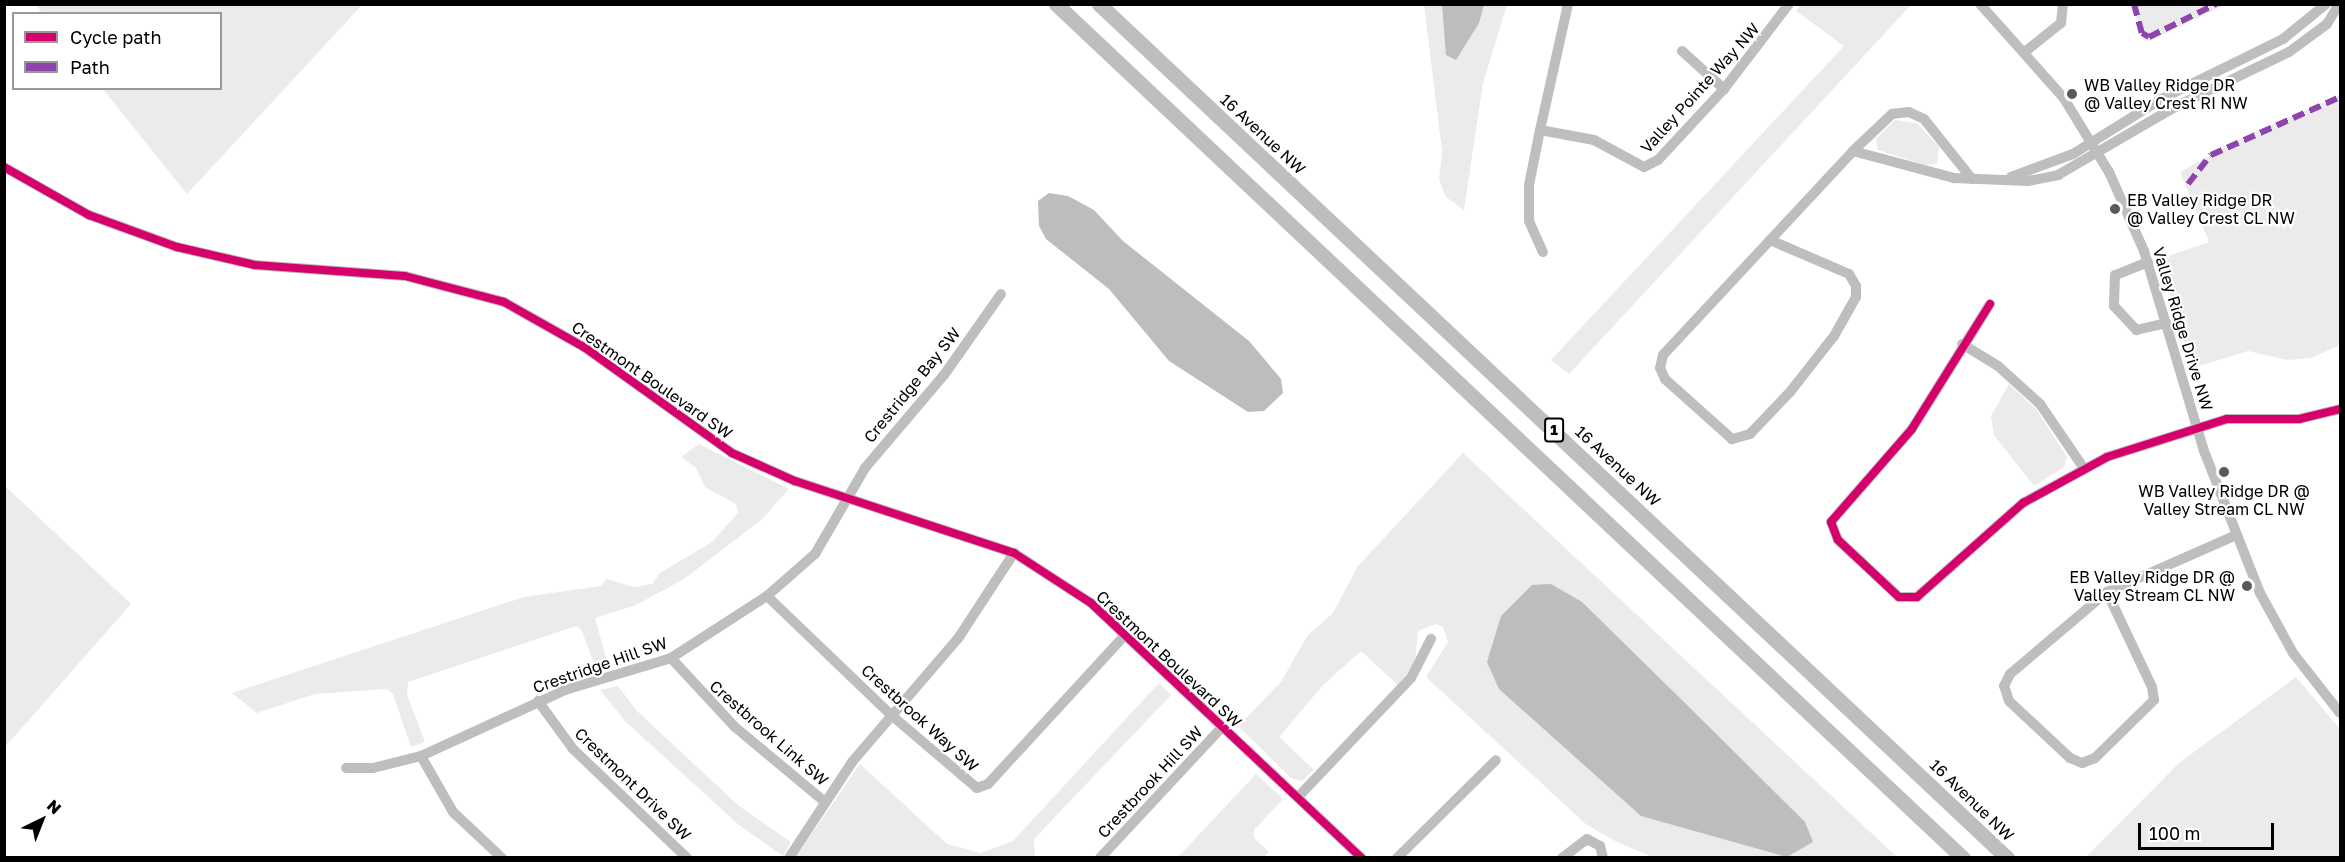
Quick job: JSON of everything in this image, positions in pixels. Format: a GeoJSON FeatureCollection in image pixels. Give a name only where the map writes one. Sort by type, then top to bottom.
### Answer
{"type":"FeatureCollection","features":[{"type":"Feature","properties":{"kind":"highway","name":"1"},"geometry":{"type":"LineString","coordinates":[[1056,4],[1963,858]]}},
{"type":"Feature","properties":{"kind":"highway","name":"16 Avenue NW"},"geometry":{"type":"LineString","coordinates":[[1099,4],[2007,858]]}},
{"type":"Feature","properties":{"kind":"street"},"geometry":{"type":"LineString","coordinates":[[1543,252],[1529,221],[1529,185],[1568,4]]}},
{"type":"Feature","properties":{"kind":"street","name":"Valley Pointe Way NW"},"geometry":{"type":"LineString","coordinates":[[1540,130],[1583,137],[1636,164],[1650,165],[1724,89],[1789,4]]}},
{"type":"Feature","properties":{"kind":"street"},"geometry":{"type":"LineString","coordinates":[[2026,51],[2061,23],[2063,4]]}},
{"type":"Feature","properties":{"kind":"street"},"geometry":{"type":"LineString","coordinates":[[2011,177],[2092,142],[2193,82],[2283,39],[2326,4]]}},
{"type":"Feature","properties":{"kind":"street"},"geometry":{"type":"LineString","coordinates":[[1854,151],[1917,171],[1972,179],[2011,177],[2028,181],[2051,177],[2099,154],[2175,108],[2289,52],[2327,24],[2339,4]]}},
{"type":"Feature","properties":{"kind":"street","name":"Valley Ridge Drive NW"},"geometry":{"type":"LineString","coordinates":[[1986,7],[2026,51],[2099,154],[2148,262],[2197,427],[2236,536],[2284,638],[2340,712]]}},
{"type":"Feature","properties":{"kind":"street"},"geometry":{"type":"LineString","coordinates":[[1682,51],[1724,89]]}},
{"type":"Feature","properties":{"kind":"street"},"geometry":{"type":"LineString","coordinates":[[1770,240],[1849,274],[1857,292],[1812,367],[1750,434],[1735,439],[1665,379],[1660,363],[1770,240],[1887,116],[1909,112],[1924,119],[1972,179]]}},
{"type":"Feature","properties":{"kind":"street","name":"Crestmont Boulevard SW"},"geometry":{"type":"LineString","coordinates":[[4,167],[89,214],[177,247],[255,265],[405,276],[504,302],[584,346],[732,453],[783,477],[1014,553],[1069,586],[1125,635],[1362,858]]}},
{"type":"Feature","properties":{"kind":"street"},"geometry":{"type":"LineString","coordinates":[[2148,262],[2115,275],[2114,306],[2136,330],[2166,323]]}},
{"type":"Feature","properties":{"kind":"street","name":"Crestridge Bay SW"},"geometry":{"type":"LineString","coordinates":[[848,497],[877,451],[944,375],[1001,294]]}},
{"type":"Feature","properties":{"kind":"street"},"geometry":{"type":"LineString","coordinates":[[1990,304],[1962,344],[1911,429],[1835,514],[1831,526],[1838,540],[1899,597],[1911,599],[2011,513],[2083,467],[2197,427],[2250,416],[2299,419],[2340,409]]}},
{"type":"Feature","properties":{"kind":"street"},"geometry":{"type":"LineString","coordinates":[[1962,344],[2028,391],[2054,421],[2083,467]]}},
{"type":"Feature","properties":{"kind":"street","name":"Crestridge Hill SW"},"geometry":{"type":"LineString","coordinates":[[346,768],[373,768],[421,756],[538,702],[671,658],[767,596],[815,554],[848,497]]}},
{"type":"Feature","properties":{"kind":"street"},"geometry":{"type":"LineString","coordinates":[[2107,592],[2152,687],[2154,700],[2095,758],[2082,763],[2070,758],[2009,701],[2004,686],[2010,674],[2051,636],[2107,592],[2236,536]]}},
{"type":"Feature","properties":{"kind":"street"},"geometry":{"type":"LineString","coordinates":[[789,858],[825,802],[890,714],[959,637],[1014,553]]}},
{"type":"Feature","properties":{"kind":"street","name":"Crestbrook Way SW"},"geometry":{"type":"LineString","coordinates":[[767,596],[890,714],[977,788],[988,784],[1125,635]]}},
{"type":"Feature","properties":{"kind":"street"},"geometry":{"type":"LineString","coordinates":[[1298,797],[1411,678],[1431,639]]}},
{"type":"Feature","properties":{"kind":"street","name":"Crestbrook Link SW"},"geometry":{"type":"LineString","coordinates":[[671,658],[735,727],[825,802]]}},
{"type":"Feature","properties":{"kind":"street","name":"Crestmont Drive SW"},"geometry":{"type":"LineString","coordinates":[[538,702],[573,749],[687,858]]}},
{"type":"Feature","properties":{"kind":"street","name":"Crestbrook Hill SW"},"geometry":{"type":"LineString","coordinates":[[1100,858],[1222,727]]}},
{"type":"Feature","properties":{"kind":"street"},"geometry":{"type":"LineString","coordinates":[[421,756],[453,812],[501,858]]}},
{"type":"Feature","properties":{"kind":"street"},"geometry":{"type":"LineString","coordinates":[[1397,858],[1496,760]]}},
{"type":"Feature","properties":{"kind":"street"},"geometry":{"type":"LineString","coordinates":[[1562,858],[1587,839],[1600,846],[1603,858]]}},
{"type":"Feature","properties":{"kind":"shaded area"},"geometry":{"type":"Polygon","coordinates":[[[2132,4],[2225,5],[2150,41],[2143,40],[2132,4]]]}},
{"type":"Feature","properties":{"kind":"shaded area"},"geometry":{"type":"Polygon","coordinates":[[[36,5],[362,5],[187,194],[104,90],[222,90],[222,12],[41,12],[36,5]]]}},
{"type":"Feature","properties":{"kind":"shaded area"},"geometry":{"type":"Polygon","coordinates":[[[1424,5],[1507,5],[1483,83],[1464,210],[1446,197],[1439,180],[1442,151],[1424,5]]]}},
{"type":"Feature","properties":{"kind":"shaded area"},"geometry":{"type":"Polygon","coordinates":[[[1442,5],[1484,5],[1479,23],[1456,60],[1446,55],[1442,5]]]}},
{"type":"Feature","properties":{"kind":"shaded area"},"geometry":{"type":"Polygon","coordinates":[[[1800,5],[1911,5],[1569,374],[1551,360],[1844,46],[1796,11],[1800,5]]]}},
{"type":"Feature","properties":{"kind":"shaded area"},"geometry":{"type":"Polygon","coordinates":[[[2340,95],[2340,345],[2311,358],[2287,360],[2248,351],[2192,368],[2161,263],[2162,258],[2209,242],[2180,172],[2244,137],[2340,95]]]}},
{"type":"Feature","properties":{"kind":"shaded area"},"geometry":{"type":"Polygon","coordinates":[[[1895,120],[1917,123],[1939,147],[1937,164],[1925,165],[1878,150],[1876,139],[1895,120]]]}},
{"type":"Feature","properties":{"kind":"shaded area"},"geometry":{"type":"Polygon","coordinates":[[[1049,193],[1068,196],[1094,210],[1123,241],[1249,341],[1281,379],[1283,393],[1264,411],[1248,412],[1169,361],[1109,289],[1046,239],[1039,226],[1038,201],[1049,193]]]}},
{"type":"Feature","properties":{"kind":"shaded area"},"geometry":{"type":"Polygon","coordinates":[[[2009,384],[2036,409],[2067,457],[2064,467],[2034,486],[1994,435],[1991,416],[2009,384]]]}},
{"type":"Feature","properties":{"kind":"shaded area"},"geometry":{"type":"Polygon","coordinates":[[[699,444],[789,489],[761,520],[684,579],[636,605],[595,618],[609,668],[597,671],[581,629],[576,626],[408,682],[407,695],[425,742],[411,747],[393,694],[387,689],[315,694],[257,713],[232,693],[524,597],[601,586],[606,579],[634,587],[652,584],[660,573],[712,542],[738,513],[736,504],[705,487],[696,468],[681,457],[699,444]]]}},
{"type":"Feature","properties":{"kind":"shaded area"},"geometry":{"type":"Polygon","coordinates":[[[1463,453],[1897,857],[1652,857],[1617,842],[1587,825],[1426,677],[1448,642],[1443,627],[1436,624],[1418,631],[1415,663],[1398,685],[1361,651],[1323,685],[1279,737],[1314,770],[1302,781],[1291,778],[1238,726],[1281,682],[1307,636],[1333,613],[1358,566],[1463,453]]]}},
{"type":"Feature","properties":{"kind":"shaded area"},"geometry":{"type":"Polygon","coordinates":[[[5,486],[131,604],[5,747],[5,486]]]}},
{"type":"Feature","properties":{"kind":"shaded area"},"geometry":{"type":"Polygon","coordinates":[[[1551,584],[1582,602],[1687,705],[1805,822],[1813,842],[1787,857],[1641,816],[1499,689],[1487,662],[1501,616],[1532,585],[1551,584]]]}},
{"type":"Feature","properties":{"kind":"shaded area"},"geometry":{"type":"Polygon","coordinates":[[[2296,677],[2340,729],[2340,857],[2086,857],[2179,763],[2296,677]]]}},
{"type":"Feature","properties":{"kind":"shaded area"},"geometry":{"type":"Polygon","coordinates":[[[1159,683],[1171,695],[1034,839],[1035,857],[795,858],[860,764],[947,844],[981,853],[1013,841],[1159,683]]]}},
{"type":"Feature","properties":{"kind":"shaded area"},"geometry":{"type":"Polygon","coordinates":[[[618,686],[637,711],[739,806],[791,842],[783,856],[739,825],[625,721],[600,690],[618,686]]]}},
{"type":"Feature","properties":{"kind":"shaded area"},"geometry":{"type":"Polygon","coordinates":[[[1256,774],[1283,799],[1254,830],[1254,838],[1269,852],[1264,857],[1178,857],[1256,774]]]}},
{"type":"Feature","properties":{"kind":"marked path"},"geometry":{"type":"LineString","coordinates":[[2134,4],[2142,33],[2149,37],[2216,4]]}},
{"type":"Feature","properties":{"kind":"marked path"},"geometry":{"type":"LineString","coordinates":[[2188,184],[2211,155],[2340,97]]}},
{"type":"Feature","properties":{"kind":"cycle path"},"geometry":{"type":"LineString","coordinates":[[4,167],[89,215],[177,247],[255,265],[405,276],[504,302],[584,347],[732,453],[795,481],[1014,553],[1091,603],[1362,858]]}},
{"type":"Feature","properties":{"kind":"cycle path"},"geometry":{"type":"LineString","coordinates":[[1990,304],[1912,429],[1831,522],[1838,540],[1899,597],[1917,597],[2023,503],[2107,457],[2227,419],[2299,419],[2340,409]]}},
{"type":"Feature","properties":{"kind":"place","name":"WB Valley Ridge DR @ Valley Crest RI NW"},"geometry":{"type":"Point","coordinates":[2072,94]}},
{"type":"Feature","properties":{"kind":"place","name":"EB Valley Ridge DR @ Valley Crest CL NW"},"geometry":{"type":"Point","coordinates":[2115,209]}},
{"type":"Feature","properties":{"kind":"place","name":"WB Valley Ridge DR @ Valley Stream CL NW"},"geometry":{"type":"Point","coordinates":[2224,472]}},
{"type":"Feature","properties":{"kind":"place","name":"EB Valley Ridge DR @ Valley Stream CL NW"},"geometry":{"type":"Point","coordinates":[2247,586]}}]}
